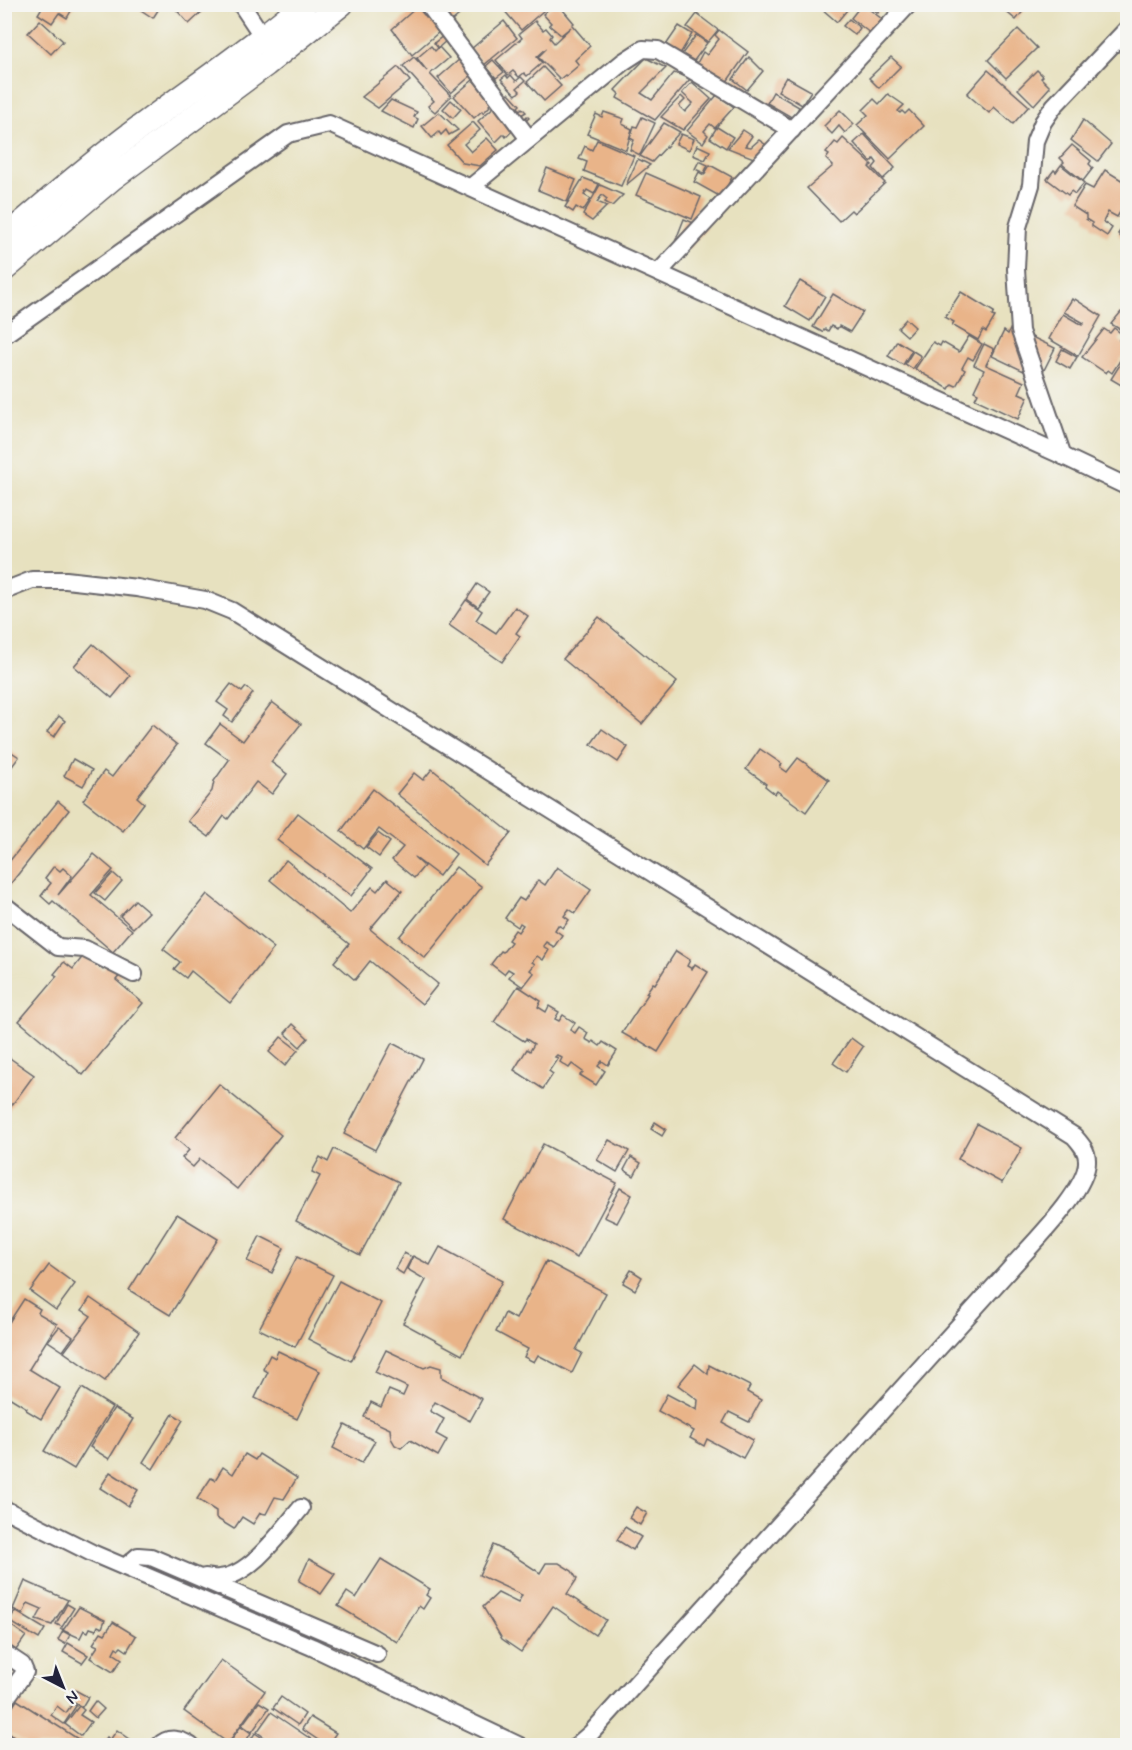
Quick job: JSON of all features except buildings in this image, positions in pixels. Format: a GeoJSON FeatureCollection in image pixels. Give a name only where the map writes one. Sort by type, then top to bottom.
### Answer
{"type":"FeatureCollection","features":[{"type":"Feature","properties":{"kind":"highway"},"geometry":{"type":"LineString","coordinates":[[4,239],[118,144],[304,4]]}},
{"type":"Feature","properties":{"kind":"highway"},"geometry":{"type":"LineString","coordinates":[[4,269],[112,178],[266,64],[341,4]]}},
{"type":"Feature","properties":{"kind":"street"},"geometry":{"type":"LineString","coordinates":[[241,4],[263,37]]}},
{"type":"Feature","properties":{"kind":"street"},"geometry":{"type":"LineString","coordinates":[[428,4],[530,139]]}},
{"type":"Feature","properties":{"kind":"street"},"geometry":{"type":"LineString","coordinates":[[658,272],[909,4]]}},
{"type":"Feature","properties":{"kind":"street"},"geometry":{"type":"LineString","coordinates":[[1063,456],[1020,332],[1016,269],[1018,227],[1031,185],[1035,141],[1043,122],[1054,106],[1128,28]]}},
{"type":"Feature","properties":{"kind":"street"},"geometry":{"type":"LineString","coordinates":[[471,187],[623,62],[643,49],[658,50],[792,130]]}},
{"type":"Feature","properties":{"kind":"street"},"geometry":{"type":"LineString","coordinates":[[4,335],[288,134],[329,124],[1128,487]]}},
{"type":"Feature","properties":{"kind":"street"},"geometry":{"type":"LineString","coordinates":[[4,591],[32,580],[66,580],[137,588],[205,600],[232,611],[903,1028],[1074,1136],[1083,1146],[1088,1158],[1087,1169],[1081,1185],[1069,1201],[591,1733],[576,1746]]}},
{"type":"Feature","properties":{"kind":"street"},"geometry":{"type":"LineString","coordinates":[[4,905],[58,946],[85,949],[134,974]]}},
{"type":"Feature","properties":{"kind":"street"},"geometry":{"type":"LineString","coordinates":[[195,1575],[220,1578],[235,1574],[251,1564],[302,1508]]}},
{"type":"Feature","properties":{"kind":"street"},"geometry":{"type":"LineString","coordinates":[[4,1509],[92,1553],[312,1647],[520,1746]]}},
{"type":"Feature","properties":{"kind":"street"},"geometry":{"type":"LineString","coordinates":[[125,1567],[138,1556],[151,1557],[377,1654]]}},
{"type":"Feature","properties":{"kind":"street"},"geometry":{"type":"LineString","coordinates":[[4,1653],[22,1665],[25,1672],[4,1701]]}},
{"type":"Feature","properties":{"kind":"street"},"geometry":{"type":"LineString","coordinates":[[159,1746],[161,1742],[182,1740],[191,1746]]}}]}
